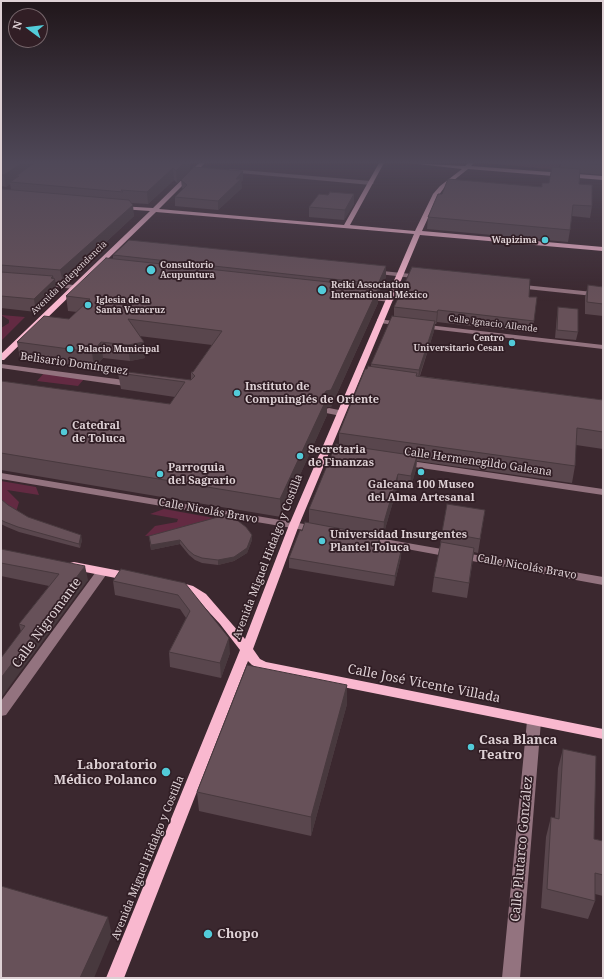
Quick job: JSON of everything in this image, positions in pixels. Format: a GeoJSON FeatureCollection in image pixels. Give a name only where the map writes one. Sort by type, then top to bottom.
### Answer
{"type":"FeatureCollection","features":[{"type":"Feature","properties":{"kind":"main road"},"geometry":{"type":"LineString","coordinates":[[142,209],[603,249]]}},
{"type":"Feature","properties":{"kind":"main road"},"geometry":{"type":"LineString","coordinates":[[346,226],[356,209]]}},
{"type":"Feature","properties":{"kind":"main road","name":"Avenida Miguel Hidalgo y Costilla"},"geometry":{"type":"LineString","coordinates":[[116,978],[247,650],[294,525],[329,452],[342,413],[360,378],[380,321],[418,232],[430,209]]}},
{"type":"Feature","properties":{"kind":"main road","name":"Avenida Independencia"},"geometry":{"type":"LineString","coordinates":[[1,358],[155,210]]}},
{"type":"Feature","properties":{"kind":"main road"},"geometry":{"type":"LineString","coordinates":[[63,564],[141,579]]}},
{"type":"Feature","properties":{"kind":"main road","name":"Calle José Vicente Villada"},"geometry":{"type":"LineString","coordinates":[[164,583],[189,589],[202,598],[224,621],[256,662],[272,669],[603,734]]}},
{"type":"Feature","properties":{"kind":"street"},"geometry":{"type":"LineString","coordinates":[[117,247],[130,248]]}},
{"type":"Feature","properties":{"kind":"street"},"geometry":{"type":"LineString","coordinates":[[95,268],[104,269]]}},
{"type":"Feature","properties":{"kind":"street"},"geometry":{"type":"LineString","coordinates":[[363,271],[431,278]]}},
{"type":"Feature","properties":{"kind":"street"},"geometry":{"type":"LineString","coordinates":[[32,283],[74,287]]}},
{"type":"Feature","properties":{"kind":"street"},"geometry":{"type":"LineString","coordinates":[[508,286],[603,295]]}},
{"type":"Feature","properties":{"kind":"street"},"geometry":{"type":"LineString","coordinates":[[359,296],[390,300]]}},
{"type":"Feature","properties":{"kind":"street","name":"Calle Ignacio Allende"},"geometry":{"type":"LineString","coordinates":[[380,321],[603,347]]}},
{"type":"Feature","properties":{"kind":"street","name":"Belisario Domínguez"},"geometry":{"type":"LineString","coordinates":[[1,366],[140,385]]}},
{"type":"Feature","properties":{"kind":"street"},"geometry":{"type":"LineString","coordinates":[[329,411],[342,413]]}},
{"type":"Feature","properties":{"kind":"street","name":"Calle Hermenegildo Galeana"},"geometry":{"type":"LineString","coordinates":[[394,462],[603,492]]}},
{"type":"Feature","properties":{"kind":"street","name":"Calle Nicolás Bravo"},"geometry":{"type":"LineString","coordinates":[[1,476],[325,531]]}},
{"type":"Feature","properties":{"kind":"street","name":"Calle Nicolás Bravo"},"geometry":{"type":"LineString","coordinates":[[356,537],[603,581]]}},
{"type":"Feature","properties":{"kind":"street","name":"Calle Nigromante"},"geometry":{"type":"LineString","coordinates":[[1,711],[102,572]]}},
{"type":"Feature","properties":{"kind":"street","name":"Calle Plutarco González"},"geometry":{"type":"LineString","coordinates":[[511,978],[534,721]]}},
{"type":"Feature","properties":{"kind":"shaded area"},"geometry":{"type":"Polygon","coordinates":[[[1,315],[25,317],[1,341],[1,328],[9,323],[9,320],[1,315]]]}},
{"type":"Feature","properties":{"kind":"shaded area"},"geometry":{"type":"Polygon","coordinates":[[[44,373],[84,379],[78,386],[37,381],[44,373]]]}},
{"type":"Feature","properties":{"kind":"shaded area"},"geometry":{"type":"Polygon","coordinates":[[[1,481],[36,487],[39,495],[7,490],[19,502],[16,512],[1,500],[1,481]]]}},
{"type":"Feature","properties":{"kind":"shaded area"},"geometry":{"type":"Polygon","coordinates":[[[164,509],[214,518],[162,535],[145,536],[155,526],[177,522],[178,519],[150,514],[164,509]]]}},
{"type":"Feature","properties":{"kind":"building"},"geometry":{"type":"Polygon","coordinates":[[[1,209],[129,209],[60,270],[1,265],[1,209]]]}},
{"type":"Feature","properties":{"kind":"building"},"geometry":{"type":"Polygon","coordinates":[[[329,209],[346,209],[345,210],[329,209]]]}},
{"type":"Feature","properties":{"kind":"building"},"geometry":{"type":"Polygon","coordinates":[[[432,209],[573,209],[570,230],[428,217],[432,209]]]}},
{"type":"Feature","properties":{"kind":"building"},"geometry":{"type":"Polygon","coordinates":[[[129,240],[386,266],[378,284],[113,255],[129,240]]]}},
{"type":"Feature","properties":{"kind":"building"},"geometry":{"type":"Polygon","coordinates":[[[106,258],[375,287],[378,289],[331,390],[326,391],[324,394],[327,398],[280,499],[1,453],[1,381],[170,404],[185,382],[118,373],[120,371],[191,380],[195,376],[191,372],[193,372],[222,331],[128,319],[144,342],[128,345],[101,342],[92,352],[17,342],[44,316],[69,319],[90,299],[66,296],[106,258]]]}},
{"type":"Feature","properties":{"kind":"building"},"geometry":{"type":"Polygon","coordinates":[[[412,267],[530,279],[529,297],[537,297],[534,321],[438,310],[437,312],[394,307],[412,267]]]}},
{"type":"Feature","properties":{"kind":"building"},"geometry":{"type":"Polygon","coordinates":[[[1,272],[53,276],[51,278],[55,279],[34,299],[1,296],[1,272]]]}},
{"type":"Feature","properties":{"kind":"building"},"geometry":{"type":"Polygon","coordinates":[[[588,285],[603,287],[603,304],[587,302],[588,285]]]}},
{"type":"Feature","properties":{"kind":"building"},"geometry":{"type":"Polygon","coordinates":[[[558,307],[578,309],[578,332],[557,330],[558,307]]]}},
{"type":"Feature","properties":{"kind":"building"},"geometry":{"type":"Polygon","coordinates":[[[392,316],[435,321],[419,370],[371,364],[392,316]]]}},
{"type":"Feature","properties":{"kind":"building"},"geometry":{"type":"Polygon","coordinates":[[[368,366],[417,373],[416,376],[603,400],[603,432],[577,428],[575,466],[339,433],[365,369],[367,369],[368,366]]]}},
{"type":"Feature","properties":{"kind":"building"},"geometry":{"type":"Polygon","coordinates":[[[336,444],[417,456],[411,476],[398,474],[384,522],[309,509],[336,444]]]}},
{"type":"Feature","properties":{"kind":"building"},"geometry":{"type":"Polygon","coordinates":[[[1,499],[28,517],[81,535],[79,544],[18,527],[1,520],[1,499]]]}},
{"type":"Feature","properties":{"kind":"building"},"geometry":{"type":"Polygon","coordinates":[[[447,504],[485,510],[480,539],[442,532],[447,504]]]}},
{"type":"Feature","properties":{"kind":"building"},"geometry":{"type":"Polygon","coordinates":[[[229,514],[246,527],[252,535],[247,548],[234,557],[218,560],[202,558],[194,555],[180,540],[151,545],[149,536],[229,514]]]}},
{"type":"Feature","properties":{"kind":"building"},"geometry":{"type":"Polygon","coordinates":[[[305,522],[380,536],[378,543],[402,547],[395,576],[289,558],[300,530],[302,531],[305,522]]]}},
{"type":"Feature","properties":{"kind":"building"},"geometry":{"type":"Polygon","coordinates":[[[441,542],[474,548],[469,583],[434,577],[441,542]]]}},
{"type":"Feature","properties":{"kind":"building"},"geometry":{"type":"Polygon","coordinates":[[[1,549],[85,566],[1,678],[1,658],[25,626],[19,624],[59,574],[1,563],[1,549]]]}},
{"type":"Feature","properties":{"kind":"building"},"geometry":{"type":"Polygon","coordinates":[[[121,569],[185,583],[229,638],[220,663],[169,652],[190,611],[178,595],[113,581],[121,569]]]}},
{"type":"Feature","properties":{"kind":"building"},"geometry":{"type":"Polygon","coordinates":[[[247,665],[347,685],[311,817],[197,792],[247,665]]]}},
{"type":"Feature","properties":{"kind":"building"},"geometry":{"type":"Polygon","coordinates":[[[563,749],[596,756],[594,839],[603,841],[603,875],[595,873],[595,901],[547,889],[551,817],[559,819],[563,749]]]}},
{"type":"Feature","properties":{"kind":"building"},"geometry":{"type":"Polygon","coordinates":[[[1,886],[108,917],[80,978],[1,978],[1,886]]]}},
{"type":"Feature","properties":{"kind":"place","name":"Wapizima"},"geometry":{"type":"Point","coordinates":[545,240]}},
{"type":"Feature","properties":{"kind":"place","name":"Consultorio Acupuntura"},"geometry":{"type":"Point","coordinates":[151,270]}},
{"type":"Feature","properties":{"kind":"place","name":"Reiki Association International México"},"geometry":{"type":"Point","coordinates":[322,290]}},
{"type":"Feature","properties":{"kind":"place","name":"Iglesia de la Santa Veracruz"},"geometry":{"type":"Point","coordinates":[88,305]}},
{"type":"Feature","properties":{"kind":"place","name":"Centro Universitario Cesan"},"geometry":{"type":"Point","coordinates":[512,343]}},
{"type":"Feature","properties":{"kind":"place","name":"Palacio Municipal"},"geometry":{"type":"Point","coordinates":[70,349]}},
{"type":"Feature","properties":{"kind":"place","name":"Instituto de Compuinglés de Oriente"},"geometry":{"type":"Point","coordinates":[237,393]}},
{"type":"Feature","properties":{"kind":"place","name":"Catedral de Toluca"},"geometry":{"type":"Point","coordinates":[64,432]}},
{"type":"Feature","properties":{"kind":"place","name":"Secretaria de Finanzas"},"geometry":{"type":"Point","coordinates":[300,456]}},
{"type":"Feature","properties":{"kind":"place","name":"Galeana 100 Museo del Alma Artesanal"},"geometry":{"type":"Point","coordinates":[421,472]}},
{"type":"Feature","properties":{"kind":"place","name":"Parroquia del Sagrario"},"geometry":{"type":"Point","coordinates":[160,474]}},
{"type":"Feature","properties":{"kind":"place","name":"Universidad Insurgentes Plantel Toluca"},"geometry":{"type":"Point","coordinates":[322,541]}},
{"type":"Feature","properties":{"kind":"place","name":"Casa Blanca Teatro"},"geometry":{"type":"Point","coordinates":[471,747]}},
{"type":"Feature","properties":{"kind":"place","name":"Laboratorio Médico Polanco"},"geometry":{"type":"Point","coordinates":[166,772]}},
{"type":"Feature","properties":{"kind":"place","name":"Chopo"},"geometry":{"type":"Point","coordinates":[208,934]}}]}
